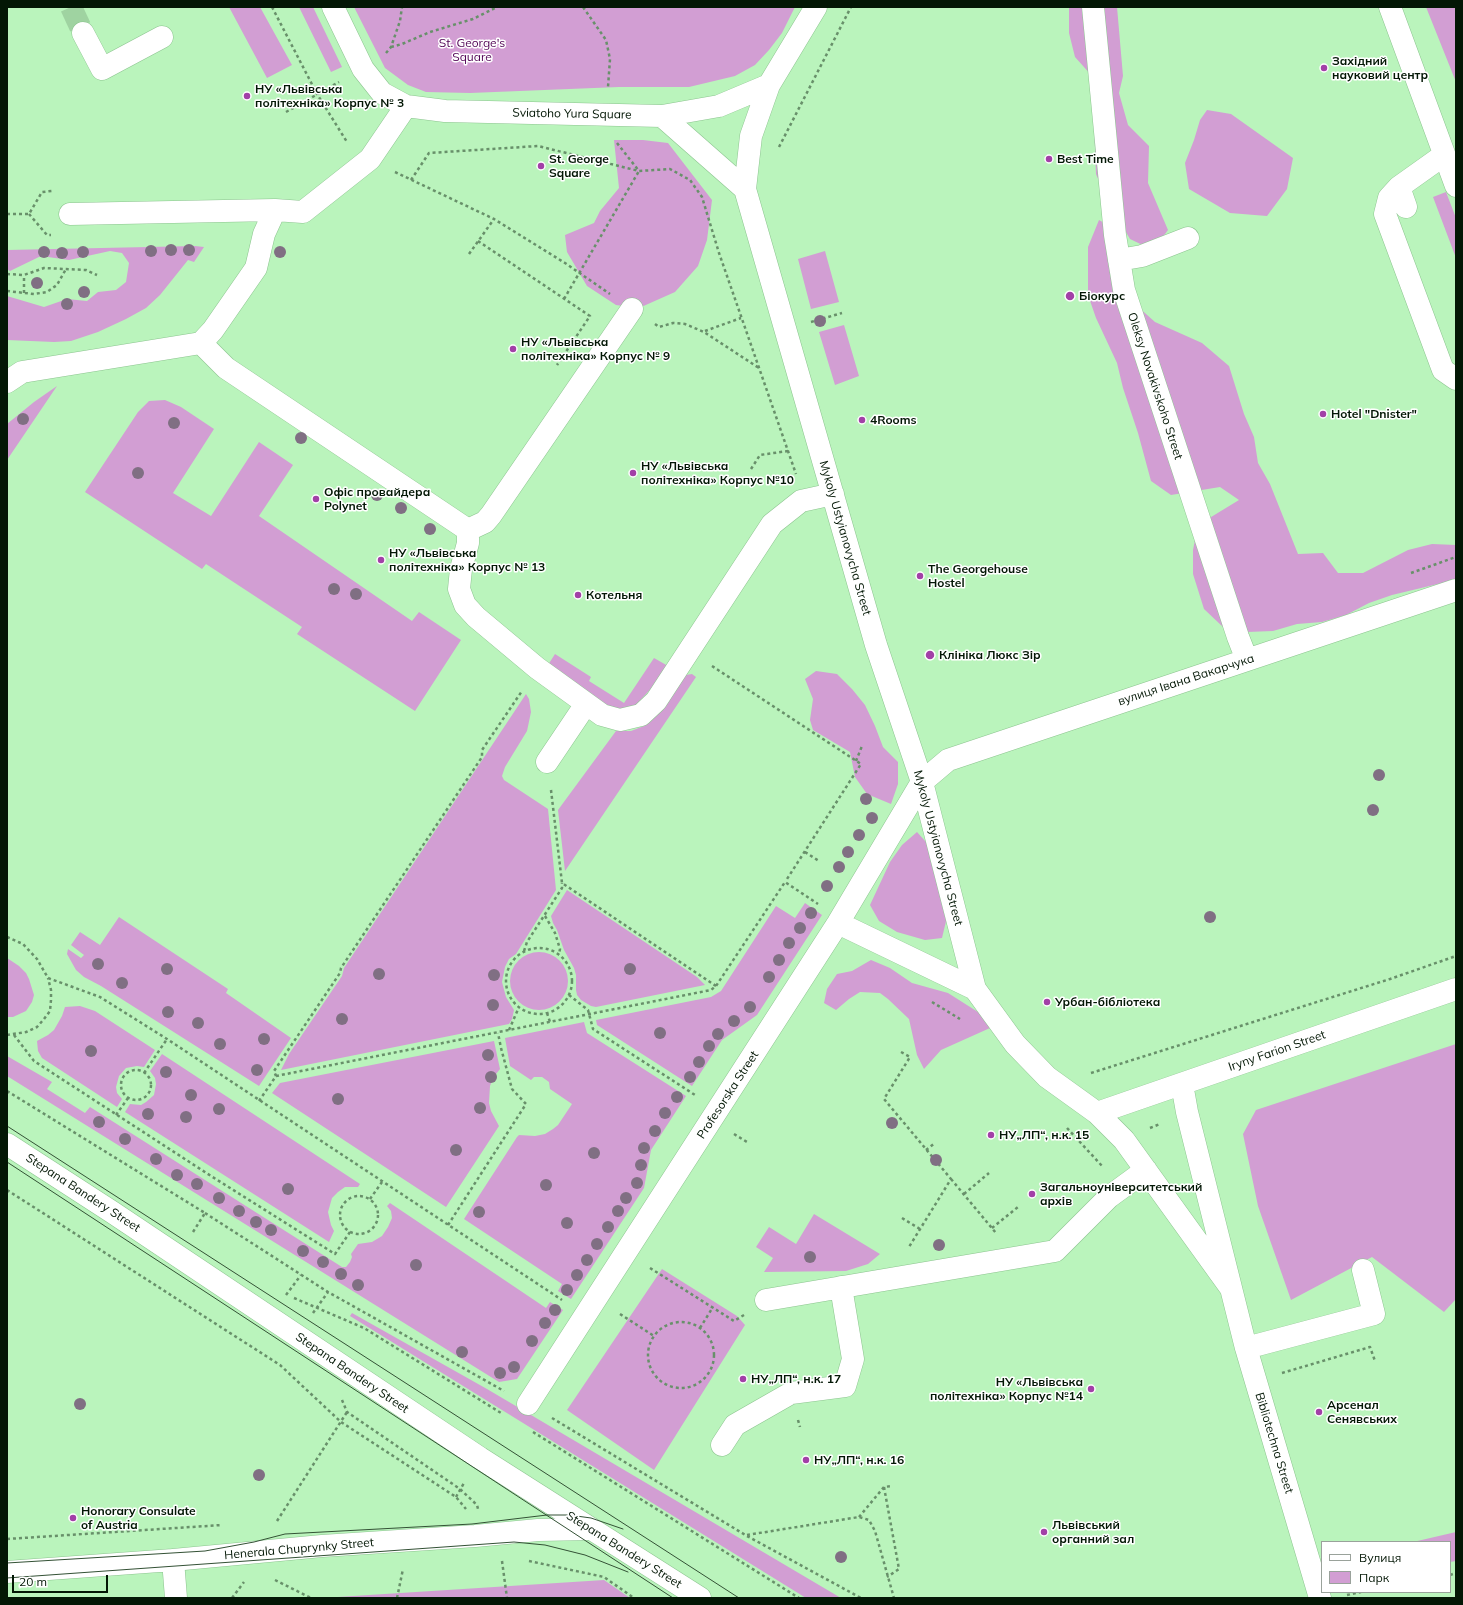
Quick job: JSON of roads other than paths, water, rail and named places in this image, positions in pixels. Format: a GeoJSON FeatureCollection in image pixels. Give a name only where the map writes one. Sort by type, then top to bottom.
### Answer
{"type":"FeatureCollection","features":[{"type":"Feature","properties":{"kind":"street","name":"Sviatoho Yura Square"},"geometry":{"type":"LineString","coordinates":[[333,7],[363,69],[382,93],[406,106],[445,111],[662,116],[719,106],[769,85]]}},
{"type":"Feature","properties":{"kind":"street"},"geometry":{"type":"LineString","coordinates":[[769,85],[816,7]]}},
{"type":"Feature","properties":{"kind":"street","name":"Oleksy Novakivskoho Street"},"geometry":{"type":"LineString","coordinates":[[1093,7],[1115,235],[1124,290],[1238,637],[1247,660]]}},
{"type":"Feature","properties":{"kind":"street"},"geometry":{"type":"LineString","coordinates":[[1390,7],[1456,186]]}},
{"type":"Feature","properties":{"kind":"street"},"geometry":{"type":"LineString","coordinates":[[83,33],[102,69],[162,37]]}},
{"type":"Feature","properties":{"kind":"street","name":"Mykoly Ustyianovycha Street"},"geometry":{"type":"LineString","coordinates":[[769,85],[751,136],[745,189],[878,650],[922,782],[975,989],[1015,1044],[1047,1077],[1097,1113]]}},
{"type":"Feature","properties":{"kind":"street"},"geometry":{"type":"LineString","coordinates":[[70,214],[275,210],[303,212],[370,159],[406,106]]}},
{"type":"Feature","properties":{"kind":"street"},"geometry":{"type":"LineString","coordinates":[[662,116],[745,189]]}},
{"type":"Feature","properties":{"kind":"street"},"geometry":{"type":"LineString","coordinates":[[1444,155],[1402,197],[1389,198],[1385,214],[1443,370],[1456,379]]}},
{"type":"Feature","properties":{"kind":"street"},"geometry":{"type":"LineString","coordinates":[[7,382],[22,372],[201,343],[213,330],[256,268],[264,234],[275,210]]}},
{"type":"Feature","properties":{"kind":"street"},"geometry":{"type":"LineString","coordinates":[[1119,260],[1142,256],[1188,238]]}},
{"type":"Feature","properties":{"kind":"street"},"geometry":{"type":"LineString","coordinates":[[468,530],[485,522],[491,515],[632,309]]}},
{"type":"Feature","properties":{"kind":"street"},"geometry":{"type":"LineString","coordinates":[[201,343],[226,368],[468,530]]}},
{"type":"Feature","properties":{"kind":"street"},"geometry":{"type":"LineString","coordinates":[[468,530],[468,544],[461,569],[459,589],[465,605],[476,617],[536,668],[602,714],[620,720],[641,715],[656,701],[772,524],[801,501],[833,494]]}},
{"type":"Feature","properties":{"kind":"street","name":"вулиця Івана Вакарчука"},"geometry":{"type":"LineString","coordinates":[[922,782],[948,760],[1456,590]]}},
{"type":"Feature","properties":{"kind":"street"},"geometry":{"type":"LineString","coordinates":[[548,762],[586,704]]}},
{"type":"Feature","properties":{"kind":"street","name":"Profesorska Street"},"geometry":{"type":"LineString","coordinates":[[528,1404],[838,923],[922,782]]}},
{"type":"Feature","properties":{"kind":"street","name":"Mykoly Ustyianovycha Street"},"geometry":{"type":"LineString","coordinates":[[838,923],[975,989]]}},
{"type":"Feature","properties":{"kind":"street","name":"Iryny Farion Street"},"geometry":{"type":"LineString","coordinates":[[1097,1113],[1456,989]]}},
{"type":"Feature","properties":{"kind":"street","name":"Bibliotechna Street"},"geometry":{"type":"LineString","coordinates":[[1182,1084],[1187,1112],[1230,1287],[1256,1346],[1320,1598]]}},
{"type":"Feature","properties":{"kind":"street","name":"Bibliotechna Street"},"geometry":{"type":"LineString","coordinates":[[1097,1113],[1124,1140],[1230,1287]]}},
{"type":"Feature","properties":{"kind":"street","name":"Stepana Bandery Street"},"geometry":{"type":"LineString","coordinates":[[7,1144],[112,1212],[480,1458],[692,1596]]}},
{"type":"Feature","properties":{"kind":"street"},"geometry":{"type":"LineString","coordinates":[[766,1300],[1055,1251],[1109,1197],[1146,1170]]}},
{"type":"Feature","properties":{"kind":"street"},"geometry":{"type":"LineString","coordinates":[[1256,1346],[1374,1314],[1363,1270]]}},
{"type":"Feature","properties":{"kind":"street"},"geometry":{"type":"LineString","coordinates":[[722,1445],[735,1425],[791,1393],[845,1386],[853,1359],[841,1287]]}},
{"type":"Feature","properties":{"kind":"street","name":"Henerala Chuprynky Street"},"geometry":{"type":"LineString","coordinates":[[7,1572],[538,1530],[591,1529]]}},
{"type":"Feature","properties":{"kind":"street"},"geometry":{"type":"LineString","coordinates":[[173,1560],[176,1598]]}},
{"type":"Feature","properties":{"kind":"tunnel"},"geometry":{"type":"LineString","coordinates":[[71,7],[83,33]]}},
{"type":"Feature","properties":{"kind":"tram line"},"geometry":{"type":"LineString","coordinates":[[7,1126],[739,1598]]}},
{"type":"Feature","properties":{"kind":"tram line"},"geometry":{"type":"LineString","coordinates":[[7,1162],[673,1598]]}},
{"type":"Feature","properties":{"kind":"tram line"},"geometry":{"type":"LineString","coordinates":[[7,1563],[205,1551],[254,1542],[285,1534],[472,1524],[547,1515],[569,1515],[591,1518],[623,1529]]}},
{"type":"Feature","properties":{"kind":"tram line"},"geometry":{"type":"LineString","coordinates":[[7,1578],[514,1542],[545,1545],[585,1555],[628,1572]]}},
{"type":"Feature","properties":{"kind":"place","name":"Західний науковий центр"},"geometry":{"type":"Point","coordinates":[1324,68]}},
{"type":"Feature","properties":{"kind":"place","name":"НУ «Львівська політехніка» Корпус № 3"},"geometry":{"type":"Point","coordinates":[247,96]}},
{"type":"Feature","properties":{"kind":"place","name":"Best Time"},"geometry":{"type":"Point","coordinates":[1049,159]}},
{"type":"Feature","properties":{"kind":"place","name":"St. George Square"},"geometry":{"type":"Point","coordinates":[541,166]}},
{"type":"Feature","properties":{"kind":"place","name":"Біокурс"},"geometry":{"type":"Point","coordinates":[1070,296]}},
{"type":"Feature","properties":{"kind":"place","name":"НУ «Львівська політехніка» Корпус № 9"},"geometry":{"type":"Point","coordinates":[513,349]}},
{"type":"Feature","properties":{"kind":"place","name":"Hotel \"Dnister\""},"geometry":{"type":"Point","coordinates":[1323,414]}},
{"type":"Feature","properties":{"kind":"place","name":"4Rooms"},"geometry":{"type":"Point","coordinates":[862,420]}},
{"type":"Feature","properties":{"kind":"place","name":"НУ «Львівська політехніка» Корпус №10"},"geometry":{"type":"Point","coordinates":[633,473]}},
{"type":"Feature","properties":{"kind":"place","name":"Офіс провайдера Polynet"},"geometry":{"type":"Point","coordinates":[316,499]}},
{"type":"Feature","properties":{"kind":"place","name":"НУ «Львівська політехніка» Корпус № 13"},"geometry":{"type":"Point","coordinates":[381,560]}},
{"type":"Feature","properties":{"kind":"place","name":"The Georgehouse Hostel"},"geometry":{"type":"Point","coordinates":[920,576]}},
{"type":"Feature","properties":{"kind":"place","name":"Котельня"},"geometry":{"type":"Point","coordinates":[578,595]}},
{"type":"Feature","properties":{"kind":"place","name":"Клініка Люкс Зір"},"geometry":{"type":"Point","coordinates":[930,655]}},
{"type":"Feature","properties":{"kind":"place","name":"Урбан-бібліотека"},"geometry":{"type":"Point","coordinates":[1047,1002]}},
{"type":"Feature","properties":{"kind":"place","name":"НУ„ЛП“, н.к. 15"},"geometry":{"type":"Point","coordinates":[991,1135]}},
{"type":"Feature","properties":{"kind":"place","name":"Загальноуніверситетський архів"},"geometry":{"type":"Point","coordinates":[1032,1194]}},
{"type":"Feature","properties":{"kind":"place","name":"НУ„ЛП“, н.к. 17"},"geometry":{"type":"Point","coordinates":[743,1379]}},
{"type":"Feature","properties":{"kind":"place","name":"НУ «Львівська політехніка» Корпус №14"},"geometry":{"type":"Point","coordinates":[1091,1389]}},
{"type":"Feature","properties":{"kind":"place","name":"Арсенал Сенявських"},"geometry":{"type":"Point","coordinates":[1319,1412]}},
{"type":"Feature","properties":{"kind":"place","name":"НУ„ЛП“, н.к. 16"},"geometry":{"type":"Point","coordinates":[806,1460]}},
{"type":"Feature","properties":{"kind":"place","name":"Honorary Consulate of Austria"},"geometry":{"type":"Point","coordinates":[73,1518]}},
{"type":"Feature","properties":{"kind":"place","name":"Львівський органний зал"},"geometry":{"type":"Point","coordinates":[1044,1532]}},
{"type":"Feature","properties":{"kind":"park label","name":"St. George's Square"},"geometry":{"type":"Point","coordinates":[472,50]}}]}
